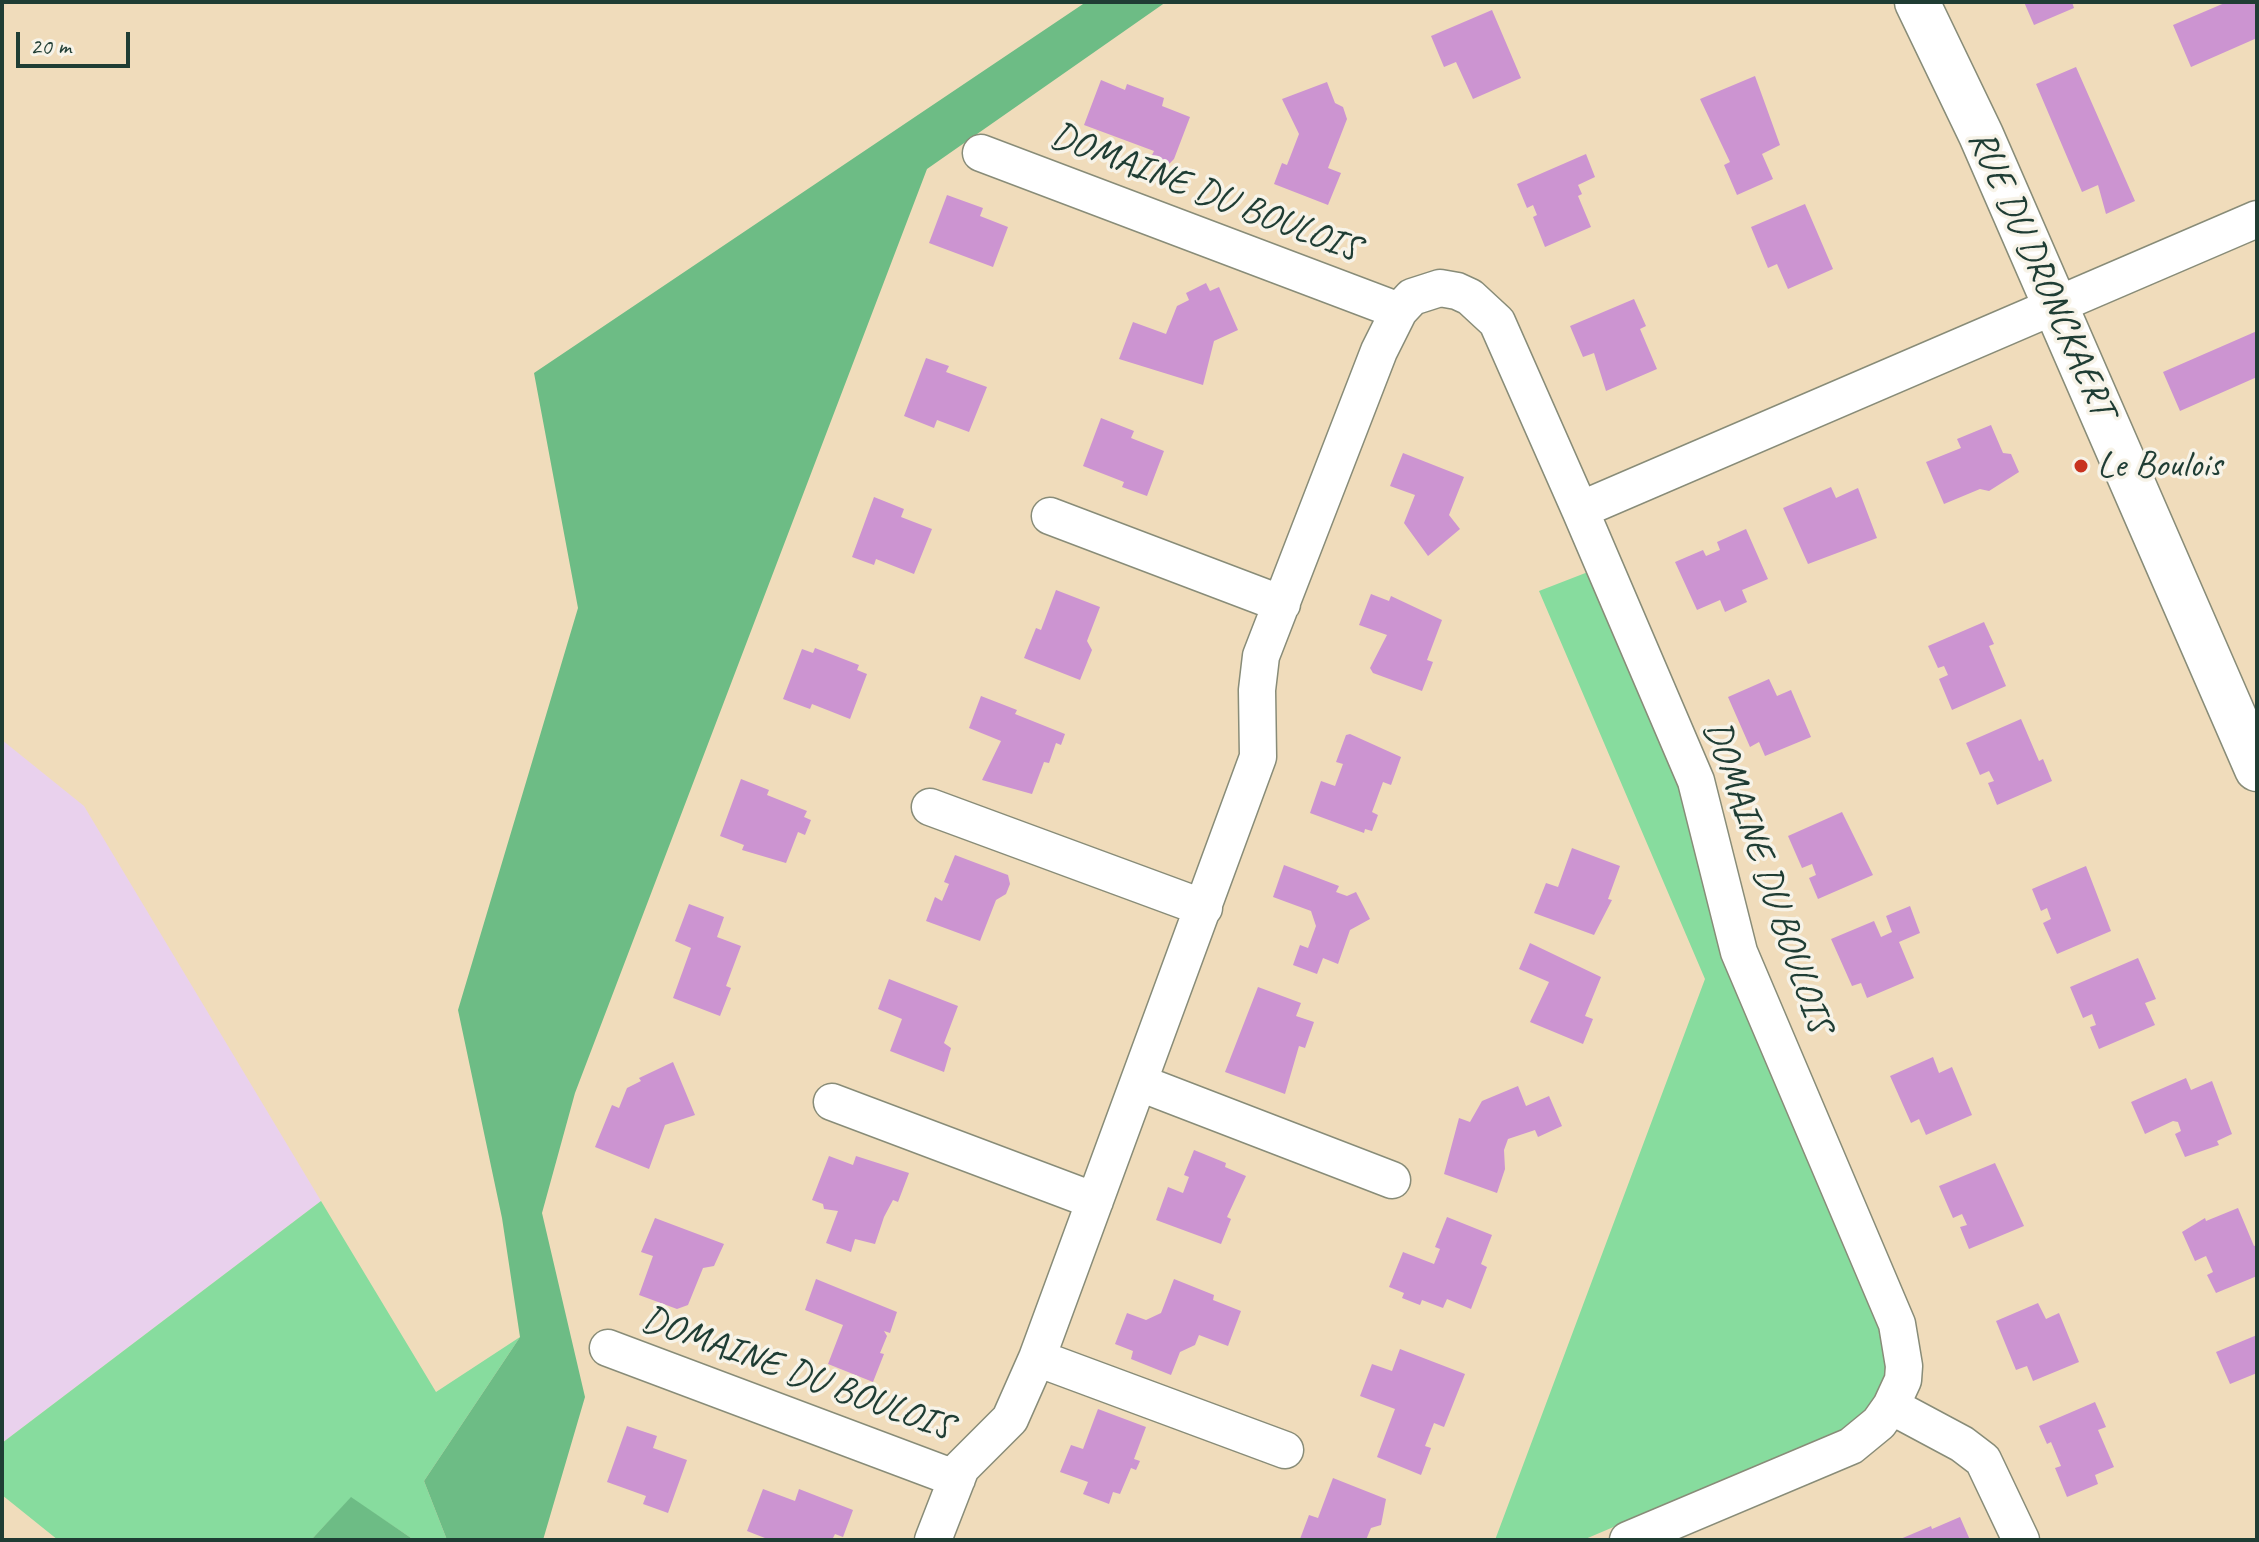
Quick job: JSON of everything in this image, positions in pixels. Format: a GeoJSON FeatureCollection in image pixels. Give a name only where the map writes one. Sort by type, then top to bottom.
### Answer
{"type":"FeatureCollection","features":[{"type":"Feature","properties":{"kind":"main road","name":"RUE DU DRONCKAERT"},"geometry":{"type":"LineString","coordinates":[[1917,2],[2254,751]]}},
{"type":"Feature","properties":{"kind":"street","name":"DOMAINE DU BOULOIS"},"geometry":{"type":"LineString","coordinates":[[981,153],[1399,311]]}},
{"type":"Feature","properties":{"kind":"street"},"geometry":{"type":"LineString","coordinates":[[1580,510],[2257,219]]}},
{"type":"Feature","properties":{"kind":"street","name":"DOMAINE DU BOULOIS"},"geometry":{"type":"LineString","coordinates":[[933,1540],[957,1479],[968,1461],[1010,1419],[1037,1358],[1258,757],[1258,672],[1379,351],[1399,311],[1412,297],[1440,288],[1457,291],[1485,309],[1505,336],[1580,510],[1696,781],[1746,971],[1897,1324],[1904,1366],[1903,1380],[1891,1406],[1879,1423],[1851,1446],[1628,1540]]}},
{"type":"Feature","properties":{"kind":"street"},"geometry":{"type":"LineString","coordinates":[[1050,516],[1282,604]]}},
{"type":"Feature","properties":{"kind":"street"},"geometry":{"type":"LineString","coordinates":[[930,807],[1204,908]]}},
{"type":"Feature","properties":{"kind":"street"},"geometry":{"type":"LineString","coordinates":[[1140,1083],[1392,1180]]}},
{"type":"Feature","properties":{"kind":"street"},"geometry":{"type":"LineString","coordinates":[[832,1102],[1095,1201]]}},
{"type":"Feature","properties":{"kind":"street","name":"DOMAINE DU BOULOIS"},"geometry":{"type":"LineString","coordinates":[[608,1348],[957,1479]]}},
{"type":"Feature","properties":{"kind":"street"},"geometry":{"type":"LineString","coordinates":[[1037,1358],[1285,1450]]}},
{"type":"Feature","properties":{"kind":"street"},"geometry":{"type":"LineString","coordinates":[[1891,1406],[1962,1444],[1983,1460],[2021,1540]]}},
{"type":"Feature","properties":{"kind":"shaded area"},"geometry":{"type":"Polygon","coordinates":[[[2,740],[84,806],[321,1201],[2,1443],[2,740]]]}},
{"type":"Feature","properties":{"kind":"green space"},"geometry":{"type":"Polygon","coordinates":[[[1086,2],[1166,2],[927,169],[575,1093],[542,1213],[585,1397],[543,1540],[447,1540],[424,1481],[520,1337],[502,1218],[458,1010],[578,608],[534,373],[1086,2]]]}},
{"type":"Feature","properties":{"kind":"green space"},"geometry":{"type":"Polygon","coordinates":[[[1588,572],[1689,811],[1729,976],[1887,1345],[1889,1373],[1868,1415],[1846,1428],[1583,1540],[1495,1540],[1705,979],[1539,591],[1588,572]]]}},
{"type":"Feature","properties":{"kind":"green space"},"geometry":{"type":"Polygon","coordinates":[[[321,1201],[436,1392],[520,1337],[424,1481],[447,1540],[414,1540],[351,1498],[311,1540],[58,1540],[2,1495],[2,1443],[321,1201]]]}},
{"type":"Feature","properties":{"kind":"green space"},"geometry":{"type":"Polygon","coordinates":[[[351,1497],[414,1540],[311,1540],[351,1497]]]}},
{"type":"Feature","properties":{"kind":"building"},"geometry":{"type":"Polygon","coordinates":[[[2024,2],[2072,2],[2074,8],[2034,25],[2024,2]]]}},
{"type":"Feature","properties":{"kind":"building"},"geometry":{"type":"Polygon","coordinates":[[[2227,2],[2257,2],[2257,38],[2191,67],[2173,25],[2227,2]]]}},
{"type":"Feature","properties":{"kind":"building"},"geometry":{"type":"Polygon","coordinates":[[[1492,10],[1521,78],[1473,99],[1456,62],[1444,67],[1431,36],[1492,10]]]}},
{"type":"Feature","properties":{"kind":"building"},"geometry":{"type":"Polygon","coordinates":[[[2076,67],[2135,201],[2106,214],[2098,185],[2082,192],[2036,84],[2076,67]]]}},
{"type":"Feature","properties":{"kind":"building"},"geometry":{"type":"Polygon","coordinates":[[[1755,76],[1780,145],[1762,154],[1773,179],[1737,195],[1724,165],[1730,162],[1700,99],[1755,76]]]}},
{"type":"Feature","properties":{"kind":"building"},"geometry":{"type":"Polygon","coordinates":[[[1101,80],[1125,90],[1127,84],[1164,98],[1162,106],[1190,117],[1174,159],[1169,164],[1151,157],[1154,151],[1084,125],[1101,80]]]}},
{"type":"Feature","properties":{"kind":"building"},"geometry":{"type":"Polygon","coordinates":[[[1327,82],[1335,103],[1343,107],[1347,119],[1328,168],[1341,173],[1328,205],[1274,184],[1282,163],[1287,165],[1299,134],[1282,99],[1327,82]]]}},
{"type":"Feature","properties":{"kind":"building"},"geometry":{"type":"Polygon","coordinates":[[[1586,154],[1595,177],[1578,185],[1582,194],[1578,196],[1591,227],[1545,247],[1533,217],[1537,215],[1533,205],[1527,208],[1517,184],[1586,154]]]}},
{"type":"Feature","properties":{"kind":"building"},"geometry":{"type":"Polygon","coordinates":[[[947,195],[983,208],[980,216],[1008,227],[993,267],[929,243],[947,195]]]}},
{"type":"Feature","properties":{"kind":"building"},"geometry":{"type":"Polygon","coordinates":[[[1805,204],[1833,269],[1788,289],[1777,264],[1768,268],[1751,227],[1805,204]]]}},
{"type":"Feature","properties":{"kind":"building"},"geometry":{"type":"Polygon","coordinates":[[[1206,283],[1210,291],[1219,287],[1238,330],[1214,341],[1203,385],[1119,359],[1133,322],[1166,334],[1177,306],[1189,300],[1186,293],[1206,283]]]}},
{"type":"Feature","properties":{"kind":"building"},"geometry":{"type":"Polygon","coordinates":[[[1634,299],[1646,326],[1640,329],[1657,369],[1606,391],[1594,353],[1583,357],[1570,326],[1634,299]]]}},
{"type":"Feature","properties":{"kind":"building"},"geometry":{"type":"Polygon","coordinates":[[[2257,331],[2257,377],[2180,411],[2163,372],[2257,331]]]}},
{"type":"Feature","properties":{"kind":"building"},"geometry":{"type":"Polygon","coordinates":[[[926,358],[949,366],[946,372],[987,387],[969,432],[937,420],[934,428],[904,416],[926,358]]]}},
{"type":"Feature","properties":{"kind":"building"},"geometry":{"type":"Polygon","coordinates":[[[1101,418],[1134,431],[1131,438],[1164,451],[1147,496],[1122,487],[1124,482],[1083,466],[1101,418]]]}},
{"type":"Feature","properties":{"kind":"building"},"geometry":{"type":"Polygon","coordinates":[[[1991,425],[2003,453],[2011,454],[2019,472],[1989,491],[1980,489],[1944,504],[1926,462],[1961,448],[1957,439],[1991,425]]]}},
{"type":"Feature","properties":{"kind":"building"},"geometry":{"type":"Polygon","coordinates":[[[1403,453],[1464,477],[1449,515],[1460,529],[1428,556],[1404,523],[1415,495],[1390,486],[1403,453]]]}},
{"type":"Feature","properties":{"kind":"building"},"geometry":{"type":"Polygon","coordinates":[[[1831,487],[1836,498],[1858,488],[1877,538],[1808,564],[1783,508],[1831,487]]]}},
{"type":"Feature","properties":{"kind":"building"},"geometry":{"type":"Polygon","coordinates":[[[874,497],[904,509],[901,517],[932,529],[914,574],[876,559],[874,565],[852,557],[874,497]]]}},
{"type":"Feature","properties":{"kind":"building"},"geometry":{"type":"Polygon","coordinates":[[[1746,529],[1768,579],[1742,590],[1747,602],[1725,612],[1720,600],[1697,610],[1675,562],[1703,550],[1706,556],[1720,550],[1717,542],[1746,529]]]}},
{"type":"Feature","properties":{"kind":"building"},"geometry":{"type":"Polygon","coordinates":[[[1056,590],[1100,607],[1087,641],[1092,650],[1080,680],[1024,658],[1036,628],[1041,630],[1056,590]]]}},
{"type":"Feature","properties":{"kind":"building"},"geometry":{"type":"Polygon","coordinates":[[[1371,594],[1389,601],[1391,596],[1442,620],[1427,660],[1433,662],[1422,691],[1373,673],[1370,668],[1387,635],[1359,625],[1371,594]]]}},
{"type":"Feature","properties":{"kind":"building"},"geometry":{"type":"Polygon","coordinates":[[[1984,622],[1994,644],[1989,646],[2006,686],[1952,710],[1939,679],[1948,675],[1944,666],[1938,668],[1928,646],[1984,622]]]}},
{"type":"Feature","properties":{"kind":"building"},"geometry":{"type":"Polygon","coordinates":[[[815,648],[859,665],[857,670],[867,674],[850,719],[812,704],[810,709],[783,699],[802,649],[813,653],[815,648]]]}},
{"type":"Feature","properties":{"kind":"building"},"geometry":{"type":"Polygon","coordinates":[[[1769,679],[1777,696],[1791,690],[1811,737],[1765,756],[1759,742],[1750,747],[1728,697],[1769,679]]]}},
{"type":"Feature","properties":{"kind":"building"},"geometry":{"type":"Polygon","coordinates":[[[981,696],[1065,734],[1061,745],[1056,743],[1049,763],[1044,762],[1032,794],[982,780],[1001,741],[969,728],[981,696]]]}},
{"type":"Feature","properties":{"kind":"building"},"geometry":{"type":"Polygon","coordinates":[[[2021,719],[2039,761],[2043,759],[2052,781],[1997,805],[1988,783],[1994,781],[1989,771],[1980,775],[1966,743],[2021,719]]]}},
{"type":"Feature","properties":{"kind":"building"},"geometry":{"type":"Polygon","coordinates":[[[1350,734],[1401,757],[1391,785],[1383,782],[1372,812],[1378,815],[1372,831],[1365,829],[1364,833],[1310,813],[1321,781],[1335,786],[1343,764],[1336,762],[1346,735],[1350,734]]]}},
{"type":"Feature","properties":{"kind":"building"},"geometry":{"type":"Polygon","coordinates":[[[741,779],[769,790],[767,795],[807,811],[804,817],[811,820],[805,835],[798,832],[786,863],[742,850],[744,845],[720,836],[741,779]]]}},
{"type":"Feature","properties":{"kind":"building"},"geometry":{"type":"Polygon","coordinates":[[[1842,812],[1873,875],[1818,899],[1809,878],[1816,875],[1812,864],[1802,868],[1788,836],[1842,812]]]}},
{"type":"Feature","properties":{"kind":"building"},"geometry":{"type":"Polygon","coordinates":[[[1572,848],[1620,866],[1608,899],[1612,900],[1594,935],[1534,913],[1546,883],[1558,887],[1572,848]]]}},
{"type":"Feature","properties":{"kind":"building"},"geometry":{"type":"Polygon","coordinates":[[[955,855],[1008,875],[1010,884],[1006,894],[996,900],[980,941],[926,921],[935,897],[942,901],[949,884],[944,882],[955,855]]]}},
{"type":"Feature","properties":{"kind":"building"},"geometry":{"type":"Polygon","coordinates":[[[1284,865],[1339,886],[1336,892],[1347,896],[1356,892],[1370,919],[1350,930],[1338,964],[1323,958],[1317,974],[1293,965],[1300,945],[1308,948],[1316,926],[1311,911],[1273,897],[1284,865]]]}},
{"type":"Feature","properties":{"kind":"building"},"geometry":{"type":"Polygon","coordinates":[[[2086,866],[2111,931],[2057,954],[2043,923],[2051,919],[2047,908],[2041,911],[2032,889],[2086,866]]]}},
{"type":"Feature","properties":{"kind":"building"},"geometry":{"type":"Polygon","coordinates":[[[689,904],[724,917],[717,937],[741,946],[726,986],[731,988],[720,1016],[673,998],[691,948],[675,941],[689,904]]]}},
{"type":"Feature","properties":{"kind":"building"},"geometry":{"type":"Polygon","coordinates":[[[1910,906],[1920,933],[1899,942],[1914,978],[1867,998],[1861,983],[1852,986],[1831,939],[1874,921],[1881,937],[1892,932],[1886,916],[1910,906]]]}},
{"type":"Feature","properties":{"kind":"building"},"geometry":{"type":"Polygon","coordinates":[[[1530,943],[1601,977],[1585,1016],[1593,1019],[1583,1044],[1530,1022],[1549,982],[1519,969],[1530,943]]]}},
{"type":"Feature","properties":{"kind":"building"},"geometry":{"type":"Polygon","coordinates":[[[2138,958],[2156,999],[2145,1003],[2155,1025],[2099,1049],[2090,1027],[2096,1025],[2092,1014],[2083,1018],[2070,987],[2138,958]]]}},
{"type":"Feature","properties":{"kind":"building"},"geometry":{"type":"Polygon","coordinates":[[[889,979],[958,1006],[944,1043],[951,1048],[944,1072],[890,1051],[902,1019],[878,1009],[889,979]]]}},
{"type":"Feature","properties":{"kind":"building"},"geometry":{"type":"Polygon","coordinates":[[[1258,987],[1301,1003],[1296,1016],[1314,1022],[1305,1048],[1299,1046],[1285,1094],[1225,1072],[1258,987]]]}},
{"type":"Feature","properties":{"kind":"building"},"geometry":{"type":"Polygon","coordinates":[[[1933,1057],[1939,1073],[1952,1067],[1972,1115],[1926,1135],[1919,1119],[1911,1123],[1890,1076],[1933,1057]]]}},
{"type":"Feature","properties":{"kind":"building"},"geometry":{"type":"Polygon","coordinates":[[[673,1062],[695,1115],[665,1125],[649,1169],[595,1147],[612,1105],[619,1108],[627,1088],[641,1081],[639,1078],[673,1062]]]}},
{"type":"Feature","properties":{"kind":"building"},"geometry":{"type":"Polygon","coordinates":[[[2186,1078],[2191,1090],[2212,1081],[2232,1134],[2217,1141],[2219,1145],[2185,1157],[2175,1134],[2181,1131],[2178,1122],[2173,1121],[2145,1134],[2131,1102],[2186,1078]]]}},
{"type":"Feature","properties":{"kind":"building"},"geometry":{"type":"Polygon","coordinates":[[[1518,1086],[1526,1106],[1549,1096],[1562,1126],[1538,1137],[1535,1130],[1508,1139],[1504,1150],[1505,1169],[1497,1193],[1444,1174],[1459,1118],[1470,1122],[1482,1101],[1518,1086]]]}},
{"type":"Feature","properties":{"kind":"building"},"geometry":{"type":"Polygon","coordinates":[[[1194,1150],[1226,1163],[1225,1167],[1246,1176],[1227,1217],[1231,1219],[1221,1244],[1156,1220],[1168,1187],[1183,1193],[1189,1177],[1184,1175],[1194,1150]]]}},
{"type":"Feature","properties":{"kind":"building"},"geometry":{"type":"Polygon","coordinates":[[[829,1156],[853,1165],[856,1156],[909,1173],[898,1202],[893,1200],[884,1217],[875,1244],[855,1239],[851,1252],[826,1243],[838,1211],[824,1209],[823,1204],[812,1200],[829,1156]]]}},
{"type":"Feature","properties":{"kind":"building"},"geometry":{"type":"Polygon","coordinates":[[[1995,1163],[2024,1226],[1969,1249],[1960,1227],[1967,1225],[1962,1214],[1953,1218],[1939,1186],[1995,1163]]]}},
{"type":"Feature","properties":{"kind":"building"},"geometry":{"type":"Polygon","coordinates":[[[2238,1208],[2254,1246],[2257,1245],[2257,1276],[2216,1293],[2207,1275],[2213,1272],[2206,1256],[2195,1261],[2182,1232],[2205,1218],[2206,1221],[2238,1208]]]}},
{"type":"Feature","properties":{"kind":"building"},"geometry":{"type":"Polygon","coordinates":[[[1447,1217],[1492,1235],[1481,1264],[1487,1267],[1471,1309],[1447,1299],[1443,1308],[1422,1300],[1420,1305],[1402,1298],[1404,1293],[1389,1287],[1403,1252],[1434,1264],[1440,1249],[1435,1247],[1447,1217]]]}},
{"type":"Feature","properties":{"kind":"building"},"geometry":{"type":"Polygon","coordinates":[[[655,1218],[724,1244],[714,1266],[703,1268],[688,1305],[677,1309],[639,1295],[653,1256],[641,1252],[655,1218]]]}},
{"type":"Feature","properties":{"kind":"building"},"geometry":{"type":"Polygon","coordinates":[[[816,1279],[897,1312],[890,1333],[884,1331],[887,1336],[880,1353],[884,1354],[873,1382],[828,1364],[843,1325],[805,1310],[816,1279]]]}},
{"type":"Feature","properties":{"kind":"building"},"geometry":{"type":"Polygon","coordinates":[[[1174,1279],[1214,1295],[1213,1300],[1241,1311],[1228,1346],[1199,1335],[1195,1345],[1180,1352],[1171,1375],[1131,1359],[1133,1351],[1115,1344],[1127,1313],[1146,1320],[1161,1313],[1174,1279]]]}},
{"type":"Feature","properties":{"kind":"building"},"geometry":{"type":"Polygon","coordinates":[[[2038,1303],[2046,1319],[2059,1313],[2079,1362],[2033,1381],[2027,1366],[2016,1370],[1996,1321],[2038,1303]]]}},
{"type":"Feature","properties":{"kind":"building"},"geometry":{"type":"Polygon","coordinates":[[[2257,1335],[2257,1373],[2230,1384],[2216,1352],[2257,1335]]]}},
{"type":"Feature","properties":{"kind":"building"},"geometry":{"type":"Polygon","coordinates":[[[1400,1349],[1465,1374],[1444,1427],[1434,1423],[1425,1446],[1431,1448],[1421,1475],[1377,1457],[1395,1409],[1360,1396],[1372,1364],[1392,1371],[1400,1349]]]}},
{"type":"Feature","properties":{"kind":"building"},"geometry":{"type":"Polygon","coordinates":[[[2095,1402],[2106,1427],[2098,1430],[2114,1467],[2095,1475],[2098,1484],[2067,1497],[2055,1468],[2061,1466],[2051,1442],[2047,1444],[2039,1426],[2095,1402]]]}},
{"type":"Feature","properties":{"kind":"building"},"geometry":{"type":"Polygon","coordinates":[[[1098,1409],[1146,1427],[1134,1459],[1140,1461],[1136,1470],[1131,1468],[1120,1494],[1113,1492],[1109,1504],[1083,1494],[1088,1482],[1060,1472],[1071,1445],[1083,1449],[1098,1409]]]}},
{"type":"Feature","properties":{"kind":"building"},"geometry":{"type":"Polygon","coordinates":[[[627,1426],[657,1436],[653,1448],[687,1460],[668,1513],[643,1504],[646,1496],[607,1482],[627,1426]]]}},
{"type":"Feature","properties":{"kind":"building"},"geometry":{"type":"Polygon","coordinates":[[[1333,1478],[1386,1499],[1381,1525],[1371,1528],[1366,1540],[1300,1539],[1309,1515],[1318,1518],[1333,1478]]]}},
{"type":"Feature","properties":{"kind":"building"},"geometry":{"type":"Polygon","coordinates":[[[763,1489],[795,1501],[799,1489],[853,1510],[843,1537],[835,1534],[832,1540],[770,1540],[747,1531],[763,1489]]]}},
{"type":"Feature","properties":{"kind":"building"},"geometry":{"type":"Polygon","coordinates":[[[1960,1517],[1970,1540],[1898,1540],[1931,1526],[1932,1529],[1960,1517]]]}},
{"type":"Feature","properties":{"kind":"place","name":"Le Boulois"},"geometry":{"type":"Point","coordinates":[2081,466]}}]}
